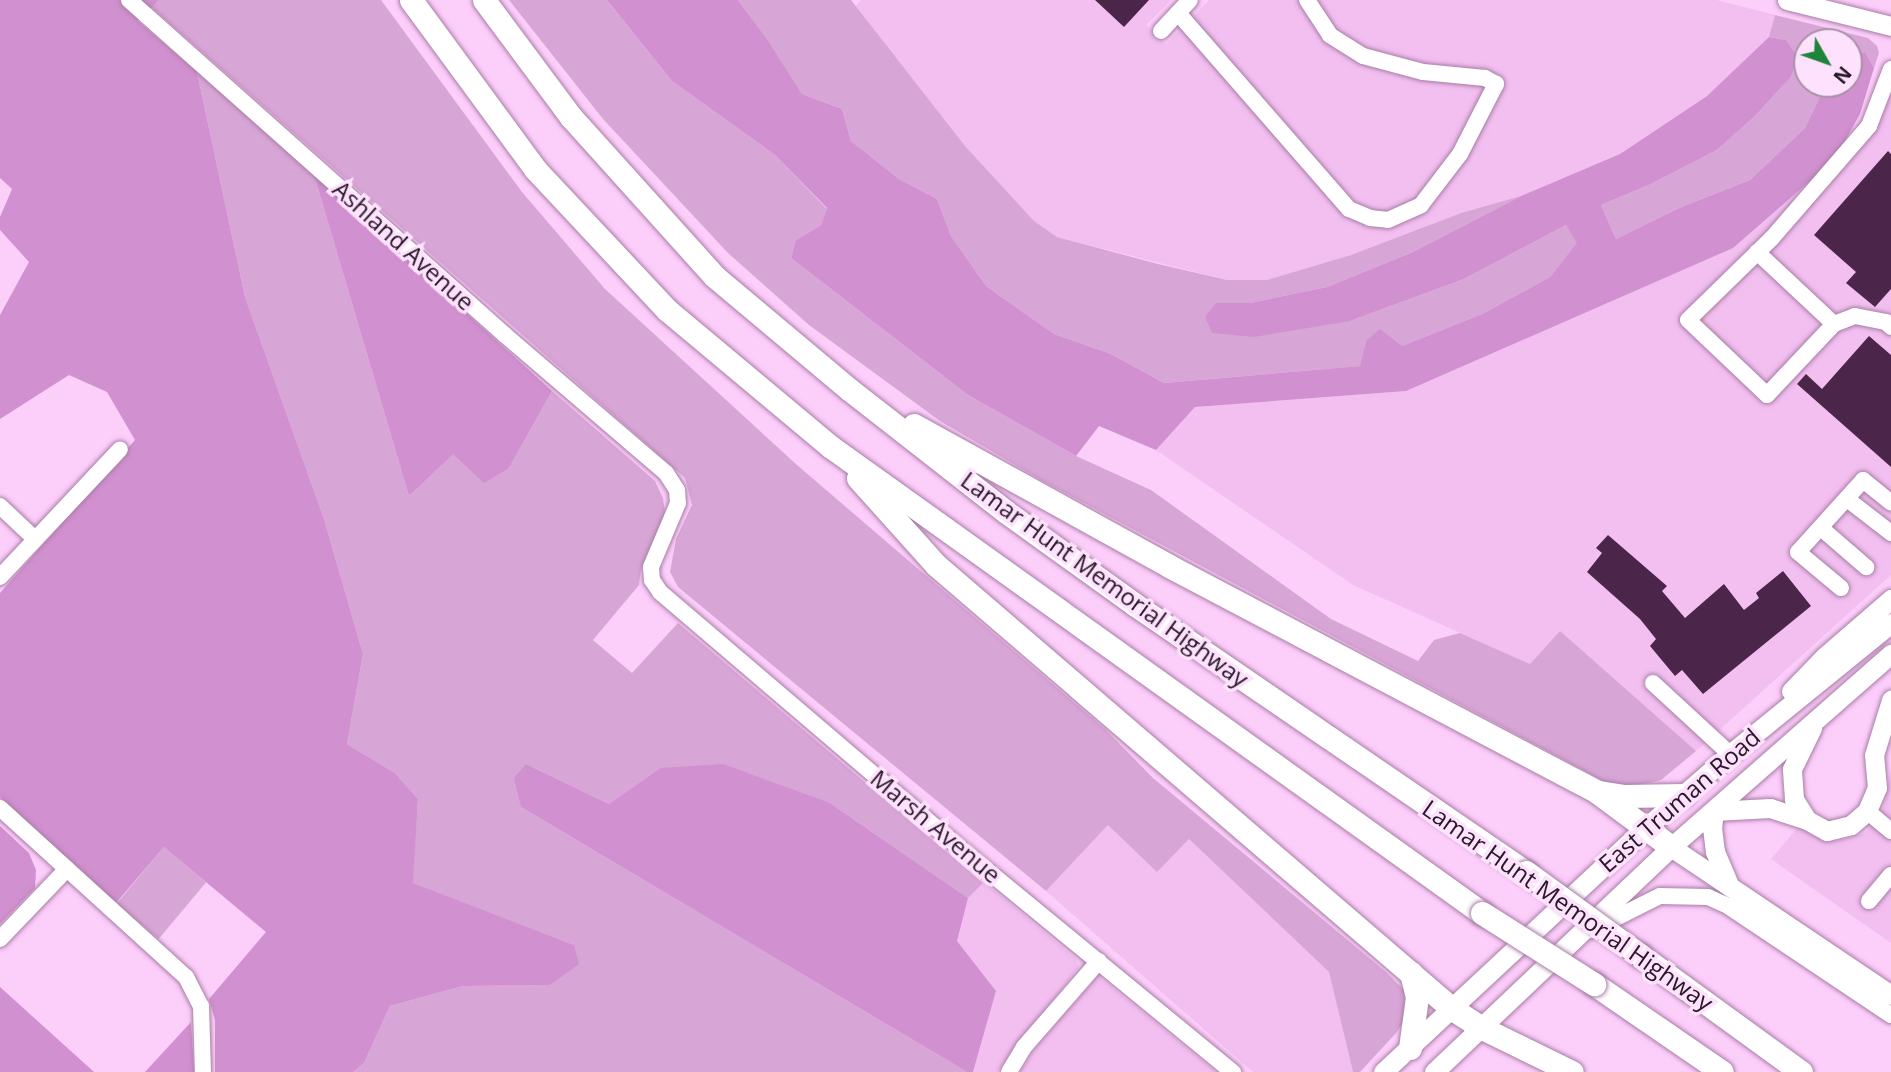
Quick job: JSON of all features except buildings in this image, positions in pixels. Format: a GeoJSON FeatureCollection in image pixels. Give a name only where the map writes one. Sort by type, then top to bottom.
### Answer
{"type":"FeatureCollection","features":[{"type":"Feature","properties":{"kind":"highway","name":"Lamar Hunt Memorial Highway"},"geometry":{"type":"LineString","coordinates":[[411,0],[535,169],[667,310],[831,447],[1482,913],[1594,984],[1722,1072]]}},
{"type":"Feature","properties":{"kind":"highway","name":"Lamar Hunt Memorial Highway"},"geometry":{"type":"LineString","coordinates":[[484,0],[571,117],[714,276],[850,390],[1006,512],[1134,604],[1526,872],[1801,1072]]}},
{"type":"Feature","properties":{"kind":"highway"},"geometry":{"type":"LineString","coordinates":[[850,390],[1169,566],[1597,792],[1671,847]]}},
{"type":"Feature","properties":{"kind":"highway"},"geometry":{"type":"LineString","coordinates":[[831,447],[936,565],[1451,1008],[1482,1028],[1572,1072]]}},
{"type":"Feature","properties":{"kind":"highway"},"geometry":{"type":"LineString","coordinates":[[1597,792],[1625,796],[1683,795]]}},
{"type":"Feature","properties":{"kind":"highway"},"geometry":{"type":"LineString","coordinates":[[1410,1048],[1417,997],[1411,973]]}},
{"type":"Feature","properties":{"kind":"main road"},"geometry":{"type":"LineString","coordinates":[[1787,0],[1891,26]]}},
{"type":"Feature","properties":{"kind":"main road"},"geometry":{"type":"LineString","coordinates":[[1730,754],[1824,657],[1891,599]]}},
{"type":"Feature","properties":{"kind":"main road","name":"East Truman Road"},"geometry":{"type":"LineString","coordinates":[[1383,1072],[1644,829],[1730,754],[1891,623]]}},
{"type":"Feature","properties":{"kind":"main road","name":"East Truman Road"},"geometry":{"type":"LineString","coordinates":[[1434,1072],[1671,847],[1891,654]]}},
{"type":"Feature","properties":{"kind":"main road"},"geometry":{"type":"LineString","coordinates":[[1730,887],[1715,852],[1712,829],[1714,811],[1770,808],[1807,820],[1827,831],[1851,825],[1867,811],[1877,788],[1874,755],[1891,700]]}},
{"type":"Feature","properties":{"kind":"main road"},"geometry":{"type":"LineString","coordinates":[[1807,820],[1794,799],[1792,768],[1801,745],[1820,714]]}},
{"type":"Feature","properties":{"kind":"main road"},"geometry":{"type":"LineString","coordinates":[[1671,847],[1891,995]]}},
{"type":"Feature","properties":{"kind":"street","name":"Ashland Avenue"},"geometry":{"type":"LineString","coordinates":[[129,0],[505,335],[666,473],[677,489],[678,503],[651,571]]}},
{"type":"Feature","properties":{"kind":"street"},"geometry":{"type":"LineString","coordinates":[[1161,31],[1190,0]]}},
{"type":"Feature","properties":{"kind":"street"},"geometry":{"type":"LineString","coordinates":[[1178,13],[1349,209],[1370,218],[1388,220],[1421,205],[1461,154],[1496,84],[1485,78],[1423,72],[1363,56],[1330,35],[1307,0]]}},
{"type":"Feature","properties":{"kind":"street"},"geometry":{"type":"LineString","coordinates":[[1891,69],[1869,126],[1757,252],[1688,320],[1767,395],[1834,324],[1855,316],[1886,322],[1891,327]]}},
{"type":"Feature","properties":{"kind":"street"},"geometry":{"type":"LineString","coordinates":[[1757,252],[1834,324]]}},
{"type":"Feature","properties":{"kind":"street"},"geometry":{"type":"LineString","coordinates":[[0,577],[120,449]]}},
{"type":"Feature","properties":{"kind":"street"},"geometry":{"type":"LineString","coordinates":[[1841,588],[1798,552],[1864,480],[1891,503]]}},
{"type":"Feature","properties":{"kind":"street"},"geometry":{"type":"LineString","coordinates":[[1847,499],[1891,533]]}},
{"type":"Feature","properties":{"kind":"street"},"geometry":{"type":"LineString","coordinates":[[0,506],[34,538]]}},
{"type":"Feature","properties":{"kind":"street"},"geometry":{"type":"LineString","coordinates":[[1821,528],[1866,566]]}},
{"type":"Feature","properties":{"kind":"street","name":"Marsh Avenue"},"geometry":{"type":"LineString","coordinates":[[651,571],[652,580],[660,592],[1233,1072]]}},
{"type":"Feature","properties":{"kind":"street"},"geometry":{"type":"LineString","coordinates":[[1653,683],[1730,754]]}},
{"type":"Feature","properties":{"kind":"street"},"geometry":{"type":"LineString","coordinates":[[0,808],[186,977],[201,1006],[203,1068]]}},
{"type":"Feature","properties":{"kind":"street"},"geometry":{"type":"LineString","coordinates":[[1867,811],[1891,831]]}},
{"type":"Feature","properties":{"kind":"street"},"geometry":{"type":"LineString","coordinates":[[0,939],[68,869]]}},
{"type":"Feature","properties":{"kind":"street"},"geometry":{"type":"LineString","coordinates":[[1869,901],[1891,875]]}},
{"type":"Feature","properties":{"kind":"street"},"geometry":{"type":"LineString","coordinates":[[1574,939],[1633,907],[1660,896],[1708,897],[1728,906],[1891,1015]]}},
{"type":"Feature","properties":{"kind":"street"},"geometry":{"type":"LineString","coordinates":[[1009,1072],[1024,1047],[1098,961]]}},
{"type":"Feature","properties":{"kind":"shaded area"},"geometry":{"type":"Polygon","coordinates":[[[0,0],[159,0],[138,21],[197,72],[245,297],[324,519],[363,654],[347,744],[395,773],[418,799],[413,883],[574,945],[579,964],[550,985],[463,986],[390,1006],[364,1063],[353,1072],[215,1072],[215,1020],[209,999],[266,932],[164,847],[116,903],[0,797],[0,593],[135,440],[107,392],[69,375],[0,419],[0,315],[29,262],[0,230],[0,217],[12,189],[0,178],[0,0]]]}},
{"type":"Feature","properties":{"kind":"shaded area"},"geometry":{"type":"Polygon","coordinates":[[[159,0],[381,0],[522,192],[605,289],[797,465],[1105,729],[1153,778],[1386,972],[1404,990],[1406,1017],[1397,1032],[1360,1072],[1353,1072],[1329,972],[1189,839],[1157,872],[1108,825],[1046,891],[678,587],[670,572],[676,539],[692,505],[685,478],[151,7],[159,0]]]}},
{"type":"Feature","properties":{"kind":"shaded area"},"geometry":{"type":"Polygon","coordinates":[[[509,0],[607,0],[672,81],[775,155],[827,209],[821,225],[796,240],[791,258],[968,395],[1076,456],[1151,490],[1331,619],[1418,661],[1434,640],[1460,633],[1530,664],[1560,631],[1696,751],[1661,780],[1632,787],[1609,784],[1041,480],[940,421],[809,325],[728,253],[603,119],[509,0]]]}},
{"type":"Feature","properties":{"kind":"shaded area"},"geometry":{"type":"Polygon","coordinates":[[[607,0],[738,0],[768,40],[802,94],[842,109],[851,141],[899,179],[937,199],[951,236],[986,286],[1054,334],[1111,354],[1164,383],[1360,366],[1366,341],[1380,329],[1402,346],[1482,314],[1550,277],[1577,243],[1566,225],[1464,279],[1350,321],[1254,337],[1212,333],[1205,317],[1216,303],[1250,303],[1327,287],[1413,252],[1521,196],[1620,154],[1707,96],[1769,37],[1786,40],[1793,50],[1793,70],[1790,78],[1755,116],[1717,150],[1649,185],[1601,205],[1616,239],[1679,208],[1750,180],[1805,128],[1819,98],[1863,98],[1863,52],[1874,68],[1860,114],[1835,159],[1733,248],[1406,391],[1195,407],[1156,450],[1099,426],[1076,456],[968,395],[791,258],[796,240],[821,225],[827,208],[775,155],[672,81],[607,0]]]}},
{"type":"Feature","properties":{"kind":"shaded area"},"geometry":{"type":"Polygon","coordinates":[[[738,0],[851,0],[965,146],[1034,221],[1057,237],[1158,264],[1227,280],[1267,280],[1351,255],[1461,213],[1521,196],[1413,252],[1327,287],[1250,303],[1216,303],[1350,321],[1464,279],[1566,225],[1578,243],[1550,277],[1482,314],[1402,346],[1366,341],[1361,366],[1164,383],[1111,354],[1054,334],[986,286],[951,236],[937,199],[899,179],[851,141],[842,109],[802,94],[768,40],[738,0]]]}},
{"type":"Feature","properties":{"kind":"shaded area"},"geometry":{"type":"Polygon","coordinates":[[[861,0],[1171,0],[1146,25],[1166,44],[1209,0],[1717,0],[1775,15],[1769,37],[1707,96],[1620,154],[1521,196],[1461,213],[1351,255],[1267,280],[1227,280],[1057,237],[1034,221],[965,146],[855,7],[861,0]]]}},
{"type":"Feature","properties":{"kind":"shaded area"},"geometry":{"type":"Polygon","coordinates":[[[1775,15],[1828,28],[1793,28],[1793,98],[1819,98],[1805,128],[1750,180],[1679,208],[1616,239],[1601,205],[1649,185],[1717,150],[1755,116],[1790,78],[1786,40],[1769,37],[1775,15]]]}},
{"type":"Feature","properties":{"kind":"shaded area"},"geometry":{"type":"Polygon","coordinates":[[[1863,37],[1877,46],[1879,53],[1874,68],[1865,52],[1863,37]]]}},
{"type":"Feature","properties":{"kind":"shaded area"},"geometry":{"type":"Polygon","coordinates":[[[197,72],[314,175],[409,496],[453,453],[509,468],[552,391],[655,481],[663,498],[665,513],[641,569],[639,585],[593,640],[632,673],[678,623],[983,883],[968,898],[830,803],[660,768],[609,804],[526,764],[521,807],[967,1072],[353,1072],[364,1063],[390,1006],[463,986],[550,985],[574,945],[412,883],[418,799],[395,773],[347,744],[363,654],[324,519],[245,297],[197,72]]]}},
{"type":"Feature","properties":{"kind":"shaded area"},"geometry":{"type":"Polygon","coordinates":[[[1891,97],[1891,575],[1696,751],[1560,632],[1530,664],[1353,585],[1156,450],[1195,407],[1406,391],[1835,159],[1891,97]]]}},
{"type":"Feature","properties":{"kind":"shaded area"},"geometry":{"type":"Polygon","coordinates":[[[314,175],[552,391],[509,468],[484,483],[453,454],[409,496],[314,175]]]}},
{"type":"Feature","properties":{"kind":"shaded area"},"geometry":{"type":"Polygon","coordinates":[[[526,764],[609,804],[660,768],[723,764],[830,803],[968,898],[957,941],[996,991],[973,1072],[967,1072],[521,807],[514,778],[526,764]]]}},
{"type":"Feature","properties":{"kind":"shaded area"},"geometry":{"type":"Polygon","coordinates":[[[1891,769],[1891,943],[1771,859],[1799,826],[1812,835],[1836,841],[1865,833],[1882,815],[1891,769]]]}},
{"type":"Feature","properties":{"kind":"shaded area"},"geometry":{"type":"Polygon","coordinates":[[[1108,825],[1189,839],[1329,972],[1353,1072],[1253,1072],[1046,891],[1108,825]]]}},
{"type":"Feature","properties":{"kind":"shaded area"},"geometry":{"type":"Polygon","coordinates":[[[0,826],[29,853],[36,870],[35,888],[0,924],[0,826]]]}},
{"type":"Feature","properties":{"kind":"shaded area"},"geometry":{"type":"Polygon","coordinates":[[[164,847],[206,882],[159,939],[116,904],[164,847]]]}},
{"type":"Feature","properties":{"kind":"shaded area"},"geometry":{"type":"Polygon","coordinates":[[[984,882],[1076,959],[1079,967],[997,1072],[973,1072],[996,991],[957,941],[968,898],[984,882]]]}},
{"type":"Feature","properties":{"kind":"shaded area"},"geometry":{"type":"Polygon","coordinates":[[[1098,976],[1216,1072],[1020,1072],[1037,1046],[1098,976]]]}},
{"type":"Feature","properties":{"kind":"shaded area"},"geometry":{"type":"Polygon","coordinates":[[[0,987],[94,1072],[0,1072],[0,987]]]}},
{"type":"Feature","properties":{"kind":"shaded area"},"geometry":{"type":"Polygon","coordinates":[[[191,1022],[194,1072],[145,1072],[191,1022]]]}}]}
